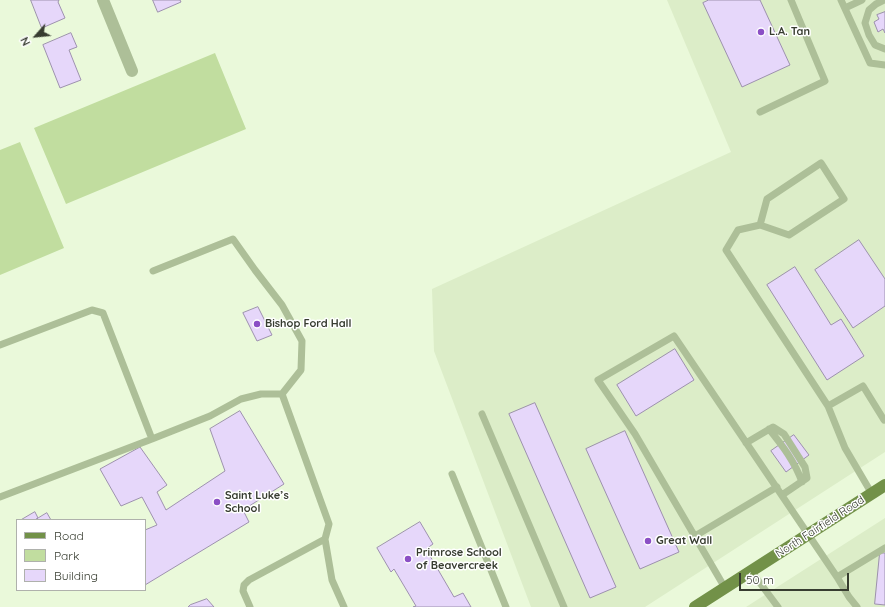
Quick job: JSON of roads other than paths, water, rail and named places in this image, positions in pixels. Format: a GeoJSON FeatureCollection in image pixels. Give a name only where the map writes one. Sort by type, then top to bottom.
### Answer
{"type":"FeatureCollection","features":[{"type":"Feature","properties":{"kind":"main road","name":"North Fairfield Road"},"geometry":{"type":"LineString","coordinates":[[695,607],[708,604],[726,588],[751,571],[885,485]]}},
{"type":"Feature","properties":{"kind":"street"},"geometry":{"type":"LineString","coordinates":[[103,0],[132,71]]}},
{"type":"Feature","properties":{"kind":"lane"},"geometry":{"type":"LineString","coordinates":[[760,112],[825,80],[791,0]]}},
{"type":"Feature","properties":{"kind":"lane"},"geometry":{"type":"LineString","coordinates":[[841,0],[870,63],[885,65]]}},
{"type":"Feature","properties":{"kind":"lane"},"geometry":{"type":"LineString","coordinates":[[845,8],[862,0]]}},
{"type":"Feature","properties":{"kind":"lane"},"geometry":{"type":"LineString","coordinates":[[884,0],[868,10],[865,23],[869,35],[875,45],[885,49]]}},
{"type":"Feature","properties":{"kind":"lane"},"geometry":{"type":"LineString","coordinates":[[760,225],[767,199],[821,163],[844,199],[789,235],[760,225],[738,230],[726,250],[828,406],[845,448],[872,494]]}},
{"type":"Feature","properties":{"kind":"lane"},"geometry":{"type":"LineString","coordinates":[[153,271],[233,239],[254,270],[282,305],[302,341],[301,370],[282,394]]}},
{"type":"Feature","properties":{"kind":"lane"},"geometry":{"type":"LineString","coordinates":[[0,345],[92,310],[103,313],[152,439]]}},
{"type":"Feature","properties":{"kind":"lane"},"geometry":{"type":"LineString","coordinates":[[726,588],[635,434],[598,380],[674,336],[857,607]]}},
{"type":"Feature","properties":{"kind":"lane"},"geometry":{"type":"LineString","coordinates":[[828,406],[863,386],[884,420]]}},
{"type":"Feature","properties":{"kind":"lane"},"geometry":{"type":"LineString","coordinates":[[0,497],[210,416],[241,399],[261,394],[282,394]]}},
{"type":"Feature","properties":{"kind":"lane"},"geometry":{"type":"LineString","coordinates":[[282,394],[329,524],[325,539],[332,580],[344,607]]}},
{"type":"Feature","properties":{"kind":"lane"},"geometry":{"type":"LineString","coordinates":[[482,414],[564,607]]}},
{"type":"Feature","properties":{"kind":"lane"},"geometry":{"type":"LineString","coordinates":[[746,443],[773,427],[784,434],[805,467],[807,478],[782,496]]}},
{"type":"Feature","properties":{"kind":"lane"},"geometry":{"type":"LineString","coordinates":[[452,474],[506,607]]}},
{"type":"Feature","properties":{"kind":"lane"},"geometry":{"type":"LineString","coordinates":[[695,536],[777,487]]}},
{"type":"Feature","properties":{"kind":"lane"},"geometry":{"type":"LineString","coordinates":[[250,607],[243,591],[244,585],[249,580],[325,539]]}},
{"type":"Feature","properties":{"kind":"lane"},"geometry":{"type":"LineString","coordinates":[[837,577],[885,548]]}},
{"type":"Feature","properties":{"kind":"lane"},"geometry":{"type":"LineString","coordinates":[[751,571],[778,607]]}},
{"type":"Feature","properties":{"kind":"place","name":"L.A. Tan"},"geometry":{"type":"Point","coordinates":[761,32]}},
{"type":"Feature","properties":{"kind":"place","name":"Bishop Ford Hall"},"geometry":{"type":"Point","coordinates":[257,324]}},
{"type":"Feature","properties":{"kind":"place","name":"Saint Luke’s School"},"geometry":{"type":"Point","coordinates":[217,502]}},
{"type":"Feature","properties":{"kind":"place","name":"Great Wall"},"geometry":{"type":"Point","coordinates":[648,541]}},
{"type":"Feature","properties":{"kind":"place","name":"Primrose School of Beavercreek"},"geometry":{"type":"Point","coordinates":[408,559]}}]}
